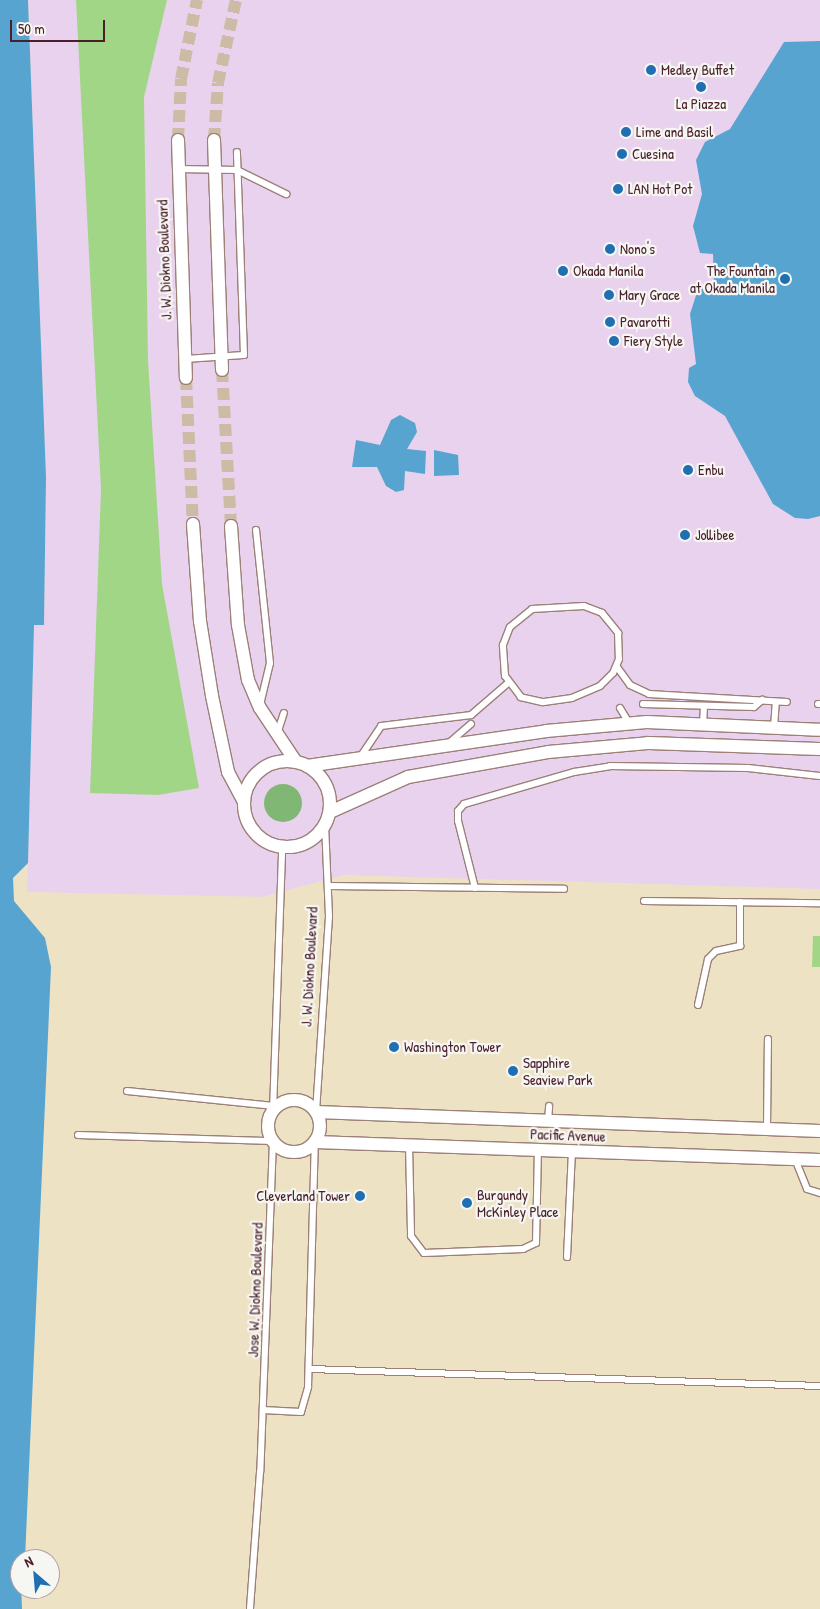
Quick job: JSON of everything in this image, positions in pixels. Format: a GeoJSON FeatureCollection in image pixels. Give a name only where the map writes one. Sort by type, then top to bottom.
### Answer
{"type":"FeatureCollection","features":[{"type":"Feature","properties":{"kind":"street","name":"J. W. Diokno Boulevard"},"geometry":{"type":"LineString","coordinates":[[178,140],[177,169],[186,378]]}},
{"type":"Feature","properties":{"kind":"street"},"geometry":{"type":"LineString","coordinates":[[214,140],[213,168],[222,370]]}},
{"type":"Feature","properties":{"kind":"street"},"geometry":{"type":"LineString","coordinates":[[193,524],[200,621],[212,696],[228,772],[244,802],[253,831],[282,847],[312,840],[327,818],[408,777],[557,750],[648,743],[820,749]]}},
{"type":"Feature","properties":{"kind":"street"},"geometry":{"type":"LineString","coordinates":[[231,526],[240,641],[260,708],[277,736],[302,764],[326,785],[327,818]]}},
{"type":"Feature","properties":{"kind":"street"},"geometry":{"type":"LineString","coordinates":[[244,802],[258,773],[272,764],[302,764],[443,748],[629,723],[820,730]]}},
{"type":"Feature","properties":{"kind":"street"},"geometry":{"type":"LineString","coordinates":[[295,1100],[316,1112],[320,1130],[316,1142],[294,1152],[273,1141],[268,1126],[273,1108],[295,1100]]}},
{"type":"Feature","properties":{"kind":"street","name":"Pacific Avenue"},"geometry":{"type":"LineString","coordinates":[[316,1112],[820,1131]]}},
{"type":"Feature","properties":{"kind":"street","name":"Pacific Avenue"},"geometry":{"type":"LineString","coordinates":[[316,1142],[820,1160]]}},
{"type":"Feature","properties":{"kind":"lane"},"geometry":{"type":"LineString","coordinates":[[185,359],[244,355],[237,152]]}},
{"type":"Feature","properties":{"kind":"lane"},"geometry":{"type":"LineString","coordinates":[[177,169],[213,168],[237,170],[286,194]]}},
{"type":"Feature","properties":{"kind":"lane"},"geometry":{"type":"LineString","coordinates":[[257,534],[270,663],[260,708]]}},
{"type":"Feature","properties":{"kind":"lane"},"geometry":{"type":"LineString","coordinates":[[584,606],[602,613],[620,641],[616,667],[600,686],[563,699],[531,701],[508,684],[502,662],[505,636],[517,618],[542,608],[584,606]]}},
{"type":"Feature","properties":{"kind":"lane"},"geometry":{"type":"LineString","coordinates":[[616,667],[630,685],[649,694],[787,702]]}},
{"type":"Feature","properties":{"kind":"lane"},"geometry":{"type":"LineString","coordinates":[[361,756],[381,726],[471,715],[508,684]]}},
{"type":"Feature","properties":{"kind":"lane"},"geometry":{"type":"LineString","coordinates":[[643,704],[650,708],[754,707],[762,700]]}},
{"type":"Feature","properties":{"kind":"lane"},"geometry":{"type":"LineString","coordinates":[[774,728],[776,702]]}},
{"type":"Feature","properties":{"kind":"lane"},"geometry":{"type":"LineString","coordinates":[[703,725],[704,706]]}},
{"type":"Feature","properties":{"kind":"lane"},"geometry":{"type":"LineString","coordinates":[[620,708],[629,723]]}},
{"type":"Feature","properties":{"kind":"lane"},"geometry":{"type":"LineString","coordinates":[[277,736],[284,713]]}},
{"type":"Feature","properties":{"kind":"lane"},"geometry":{"type":"LineString","coordinates":[[443,748],[471,724]]}},
{"type":"Feature","properties":{"kind":"lane"},"geometry":{"type":"LineString","coordinates":[[475,888],[458,821],[458,811],[464,804],[574,772],[610,766],[748,768],[820,776]]}},
{"type":"Feature","properties":{"kind":"lane","name":"J. W. Diokno Boulevard"},"geometry":{"type":"LineString","coordinates":[[316,1112],[329,886],[327,818]]}},
{"type":"Feature","properties":{"kind":"lane","name":"J. W. Diokno Boulevard"},"geometry":{"type":"LineString","coordinates":[[273,1108],[282,847]]}},
{"type":"Feature","properties":{"kind":"lane"},"geometry":{"type":"LineString","coordinates":[[329,886],[564,889]]}},
{"type":"Feature","properties":{"kind":"lane"},"geometry":{"type":"LineString","coordinates":[[644,901],[820,903]]}},
{"type":"Feature","properties":{"kind":"lane"},"geometry":{"type":"LineString","coordinates":[[698,1005],[708,959],[716,952],[740,946],[740,902]]}},
{"type":"Feature","properties":{"kind":"lane"},"geometry":{"type":"LineString","coordinates":[[767,1129],[768,1039]]}},
{"type":"Feature","properties":{"kind":"lane"},"geometry":{"type":"LineString","coordinates":[[127,1091],[273,1108]]}},
{"type":"Feature","properties":{"kind":"lane"},"geometry":{"type":"LineString","coordinates":[[548,1122],[549,1106]]}},
{"type":"Feature","properties":{"kind":"lane"},"geometry":{"type":"LineString","coordinates":[[78,1135],[273,1141]]}},
{"type":"Feature","properties":{"kind":"lane","name":"Jose W. Diokno Boulevard"},"geometry":{"type":"LineString","coordinates":[[250,1609],[263,1410],[273,1141]]}},
{"type":"Feature","properties":{"kind":"lane"},"geometry":{"type":"LineString","coordinates":[[263,1410],[301,1412],[310,1369],[316,1142]]}},
{"type":"Feature","properties":{"kind":"lane"},"geometry":{"type":"LineString","coordinates":[[410,1145],[411,1236],[424,1253],[523,1249],[536,1243],[538,1150]]}},
{"type":"Feature","properties":{"kind":"lane"},"geometry":{"type":"LineString","coordinates":[[566,1257],[572,1152]]}},
{"type":"Feature","properties":{"kind":"lane"},"geometry":{"type":"LineString","coordinates":[[795,1159],[807,1190],[820,1192]]}},
{"type":"Feature","properties":{"kind":"lane"},"geometry":{"type":"LineString","coordinates":[[310,1369],[820,1386]]}},
{"type":"Feature","properties":{"kind":"shaded area"},"geometry":{"type":"Polygon","coordinates":[[[28,0],[820,0],[820,889],[344,875],[262,897],[27,892],[34,625],[44,625],[46,477],[28,0]]]}},
{"type":"Feature","properties":{"kind":"green space"},"geometry":{"type":"Polygon","coordinates":[[[76,0],[167,0],[144,97],[148,360],[162,584],[199,788],[158,795],[90,793],[101,489],[76,0]]]}},
{"type":"Feature","properties":{"kind":"green space"},"geometry":{"type":"Polygon","coordinates":[[[283,784],[297,789],[302,803],[297,817],[283,822],[269,817],[264,803],[269,789],[283,784]]]}},
{"type":"Feature","properties":{"kind":"green space"},"geometry":{"type":"Polygon","coordinates":[[[813,936],[820,936],[820,967],[812,967],[813,936]]]}},
{"type":"Feature","properties":{"kind":"water"},"geometry":{"type":"Polygon","coordinates":[[[0,0],[28,0],[46,477],[44,625],[34,625],[28,863],[13,878],[14,901],[45,938],[51,967],[25,1549],[10,1549],[10,1599],[22,1599],[22,1609],[0,1609],[0,0]]]}},
{"type":"Feature","properties":{"kind":"water"},"geometry":{"type":"Polygon","coordinates":[[[820,41],[820,516],[808,519],[795,518],[773,504],[725,416],[695,396],[688,382],[689,368],[696,364],[690,314],[699,286],[714,284],[713,254],[700,253],[693,226],[702,194],[696,160],[705,142],[730,129],[784,42],[820,41]]]}},
{"type":"Feature","properties":{"kind":"water"},"geometry":{"type":"Polygon","coordinates":[[[400,415],[415,423],[417,432],[407,449],[426,451],[425,474],[405,471],[404,490],[396,492],[386,486],[377,467],[352,467],[356,440],[380,445],[391,420],[400,415]]]}},
{"type":"Feature","properties":{"kind":"water"},"geometry":{"type":"Polygon","coordinates":[[[434,450],[458,455],[459,475],[434,476],[434,450]]]}},
{"type":"Feature","properties":{"kind":"tunnel"},"geometry":{"type":"LineString","coordinates":[[178,140],[181,79],[197,0]]}},
{"type":"Feature","properties":{"kind":"tunnel"},"geometry":{"type":"LineString","coordinates":[[214,140],[218,83],[236,0]]}},
{"type":"Feature","properties":{"kind":"tunnel"},"geometry":{"type":"LineString","coordinates":[[222,370],[231,526]]}},
{"type":"Feature","properties":{"kind":"tunnel"},"geometry":{"type":"LineString","coordinates":[[186,378],[193,524]]}},
{"type":"Feature","properties":{"kind":"place","name":"Medley Buffet"},"geometry":{"type":"Point","coordinates":[651,70]}},
{"type":"Feature","properties":{"kind":"place","name":"La Piazza"},"geometry":{"type":"Point","coordinates":[701,87]}},
{"type":"Feature","properties":{"kind":"place","name":"Lime and Basil"},"geometry":{"type":"Point","coordinates":[626,132]}},
{"type":"Feature","properties":{"kind":"place","name":"Cuesina"},"geometry":{"type":"Point","coordinates":[622,154]}},
{"type":"Feature","properties":{"kind":"place","name":"LAN Hot Pot"},"geometry":{"type":"Point","coordinates":[618,189]}},
{"type":"Feature","properties":{"kind":"place","name":"Nono's"},"geometry":{"type":"Point","coordinates":[610,249]}},
{"type":"Feature","properties":{"kind":"place","name":"Okada Manila"},"geometry":{"type":"Point","coordinates":[563,271]}},
{"type":"Feature","properties":{"kind":"place","name":"The Fountain at Okada Manila"},"geometry":{"type":"Point","coordinates":[785,279]}},
{"type":"Feature","properties":{"kind":"place","name":"Mary Grace"},"geometry":{"type":"Point","coordinates":[609,295]}},
{"type":"Feature","properties":{"kind":"place","name":"Pavarotti"},"geometry":{"type":"Point","coordinates":[610,322]}},
{"type":"Feature","properties":{"kind":"place","name":"Fiery Style"},"geometry":{"type":"Point","coordinates":[614,341]}},
{"type":"Feature","properties":{"kind":"place","name":"Enbu"},"geometry":{"type":"Point","coordinates":[688,470]}},
{"type":"Feature","properties":{"kind":"place","name":"Jollibee"},"geometry":{"type":"Point","coordinates":[685,535]}},
{"type":"Feature","properties":{"kind":"place","name":"Washington Tower"},"geometry":{"type":"Point","coordinates":[394,1047]}},
{"type":"Feature","properties":{"kind":"place","name":"Sapphire Seaview Park"},"geometry":{"type":"Point","coordinates":[513,1071]}},
{"type":"Feature","properties":{"kind":"place","name":"Cleverland Tower"},"geometry":{"type":"Point","coordinates":[360,1196]}},
{"type":"Feature","properties":{"kind":"place","name":"Burgundy McKinley Place"},"geometry":{"type":"Point","coordinates":[467,1203]}}]}
